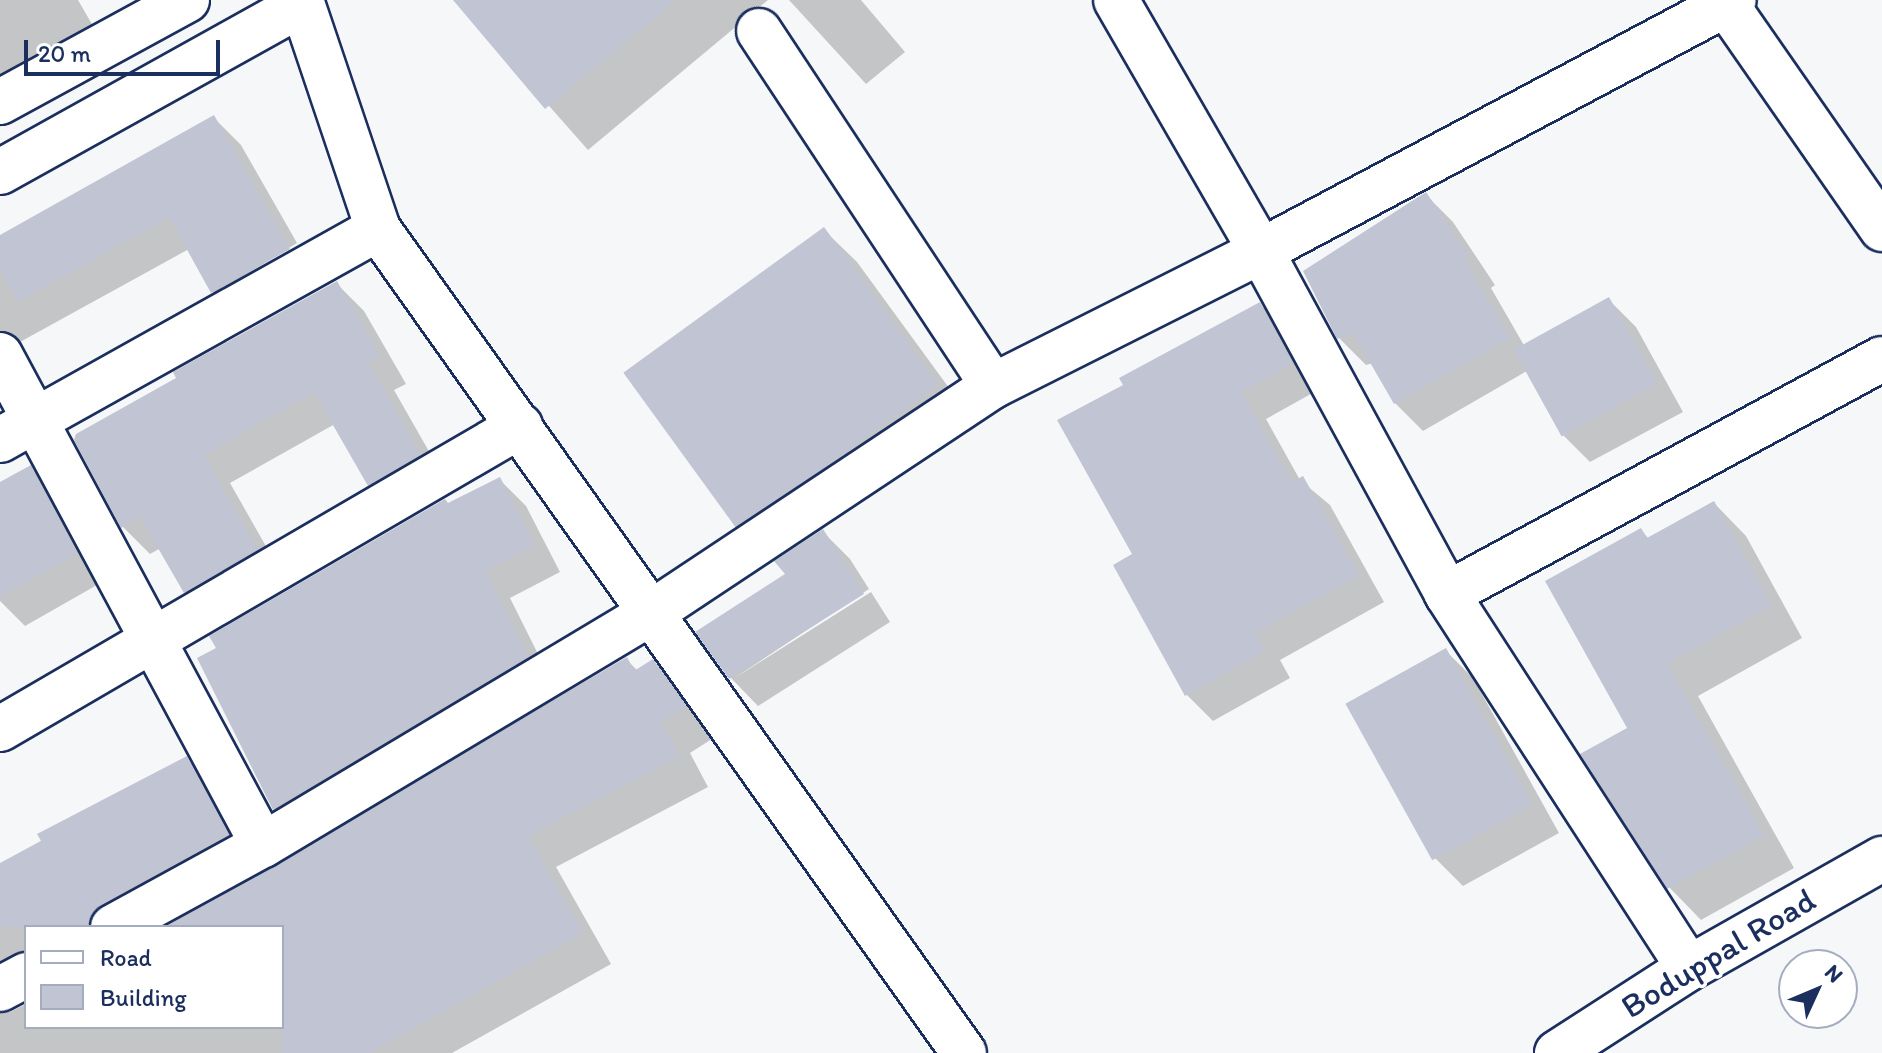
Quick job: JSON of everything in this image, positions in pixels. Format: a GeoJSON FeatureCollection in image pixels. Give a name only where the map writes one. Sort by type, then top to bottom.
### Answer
{"type":"FeatureCollection","features":[{"type":"Feature","properties":{"kind":"street"},"geometry":{"type":"LineString","coordinates":[[0,102],[187,0]]}},
{"type":"Feature","properties":{"kind":"street"},"geometry":{"type":"LineString","coordinates":[[1116,0],[1261,251],[1447,594],[1689,968]]}},
{"type":"Feature","properties":{"kind":"street"},"geometry":{"type":"LineString","coordinates":[[117,925],[263,845],[654,611],[993,386],[1261,251],[1728,2],[1882,229]]}},
{"type":"Feature","properties":{"kind":"street"},"geometry":{"type":"LineString","coordinates":[[0,172],[300,3],[378,229],[654,611],[964,1053]]}},
{"type":"Feature","properties":{"kind":"street"},"geometry":{"type":"LineString","coordinates":[[759,31],[993,386]]}},
{"type":"Feature","properties":{"kind":"street"},"geometry":{"type":"LineString","coordinates":[[17,430],[378,229]]}},
{"type":"Feature","properties":{"kind":"street"},"geometry":{"type":"LineString","coordinates":[[0,355],[17,430],[152,640],[263,845]]}},
{"type":"Feature","properties":{"kind":"street"},"geometry":{"type":"LineString","coordinates":[[1447,594],[1882,359]]}},
{"type":"Feature","properties":{"kind":"street"},"geometry":{"type":"LineString","coordinates":[[0,729],[520,426]]}},
{"type":"Feature","properties":{"kind":"street","name":"Boduppal Road"},"geometry":{"type":"LineString","coordinates":[[1557,1053],[1689,968],[1880,857]]}},
{"type":"Feature","properties":{"kind":"street"},"geometry":{"type":"LineString","coordinates":[[0,989],[24,976]]}},
{"type":"Feature","properties":{"kind":"building"},"geometry":{"type":"Polygon","coordinates":[[[453,0],[676,0],[545,109],[453,0]]]}},
{"type":"Feature","properties":{"kind":"building"},"geometry":{"type":"Polygon","coordinates":[[[214,115],[290,249],[211,293],[169,217],[18,302],[0,270],[0,235],[214,115]]]}},
{"type":"Feature","properties":{"kind":"building"},"geometry":{"type":"Polygon","coordinates":[[[1426,192],[1469,256],[1465,260],[1510,338],[1394,404],[1353,333],[1337,339],[1303,271],[1426,192]]]}},
{"type":"Feature","properties":{"kind":"building"},"geometry":{"type":"Polygon","coordinates":[[[824,227],[939,385],[738,531],[623,373],[824,227]]]}},
{"type":"Feature","properties":{"kind":"building"},"geometry":{"type":"Polygon","coordinates":[[[337,281],[380,356],[368,362],[421,455],[368,486],[314,392],[204,455],[258,550],[184,593],[140,517],[121,528],[74,440],[76,434],[176,378],[173,372],[337,281]]]}},
{"type":"Feature","properties":{"kind":"building"},"geometry":{"type":"Polygon","coordinates":[[[1609,297],[1657,384],[1562,436],[1514,350],[1609,297]]]}},
{"type":"Feature","properties":{"kind":"building"},"geometry":{"type":"Polygon","coordinates":[[[1260,302],[1293,363],[1241,392],[1292,482],[1303,476],[1359,575],[1255,633],[1265,651],[1185,696],[1113,565],[1132,554],[1057,420],[1123,385],[1119,378],[1260,302]]]}},
{"type":"Feature","properties":{"kind":"building"},"geometry":{"type":"Polygon","coordinates":[[[31,465],[78,553],[0,597],[0,482],[31,465]]]}},
{"type":"Feature","properties":{"kind":"building"},"geometry":{"type":"Polygon","coordinates":[[[500,477],[535,545],[485,571],[528,657],[273,810],[197,658],[216,648],[209,636],[445,499],[448,503],[500,477]]]}},
{"type":"Feature","properties":{"kind":"building"},"geometry":{"type":"Polygon","coordinates":[[[1714,501],[1772,605],[1667,663],[1764,835],[1667,889],[1580,754],[1627,728],[1545,581],[1641,528],[1647,538],[1714,501]]]}},
{"type":"Feature","properties":{"kind":"building"},"geometry":{"type":"Polygon","coordinates":[[[823,529],[864,594],[729,679],[695,632],[785,574],[774,561],[823,529]]]}},
{"type":"Feature","properties":{"kind":"building"},"geometry":{"type":"Polygon","coordinates":[[[1446,648],[1533,805],[1432,860],[1345,704],[1446,648]]]}},
{"type":"Feature","properties":{"kind":"building"},"geometry":{"type":"Polygon","coordinates":[[[627,657],[634,671],[653,659],[687,706],[661,722],[680,756],[528,836],[583,933],[369,1053],[282,1053],[284,925],[168,925],[627,657]]]}},
{"type":"Feature","properties":{"kind":"building"},"geometry":{"type":"Polygon","coordinates":[[[187,756],[229,835],[101,905],[89,925],[0,927],[0,863],[41,841],[37,834],[187,756]]]}}]}
